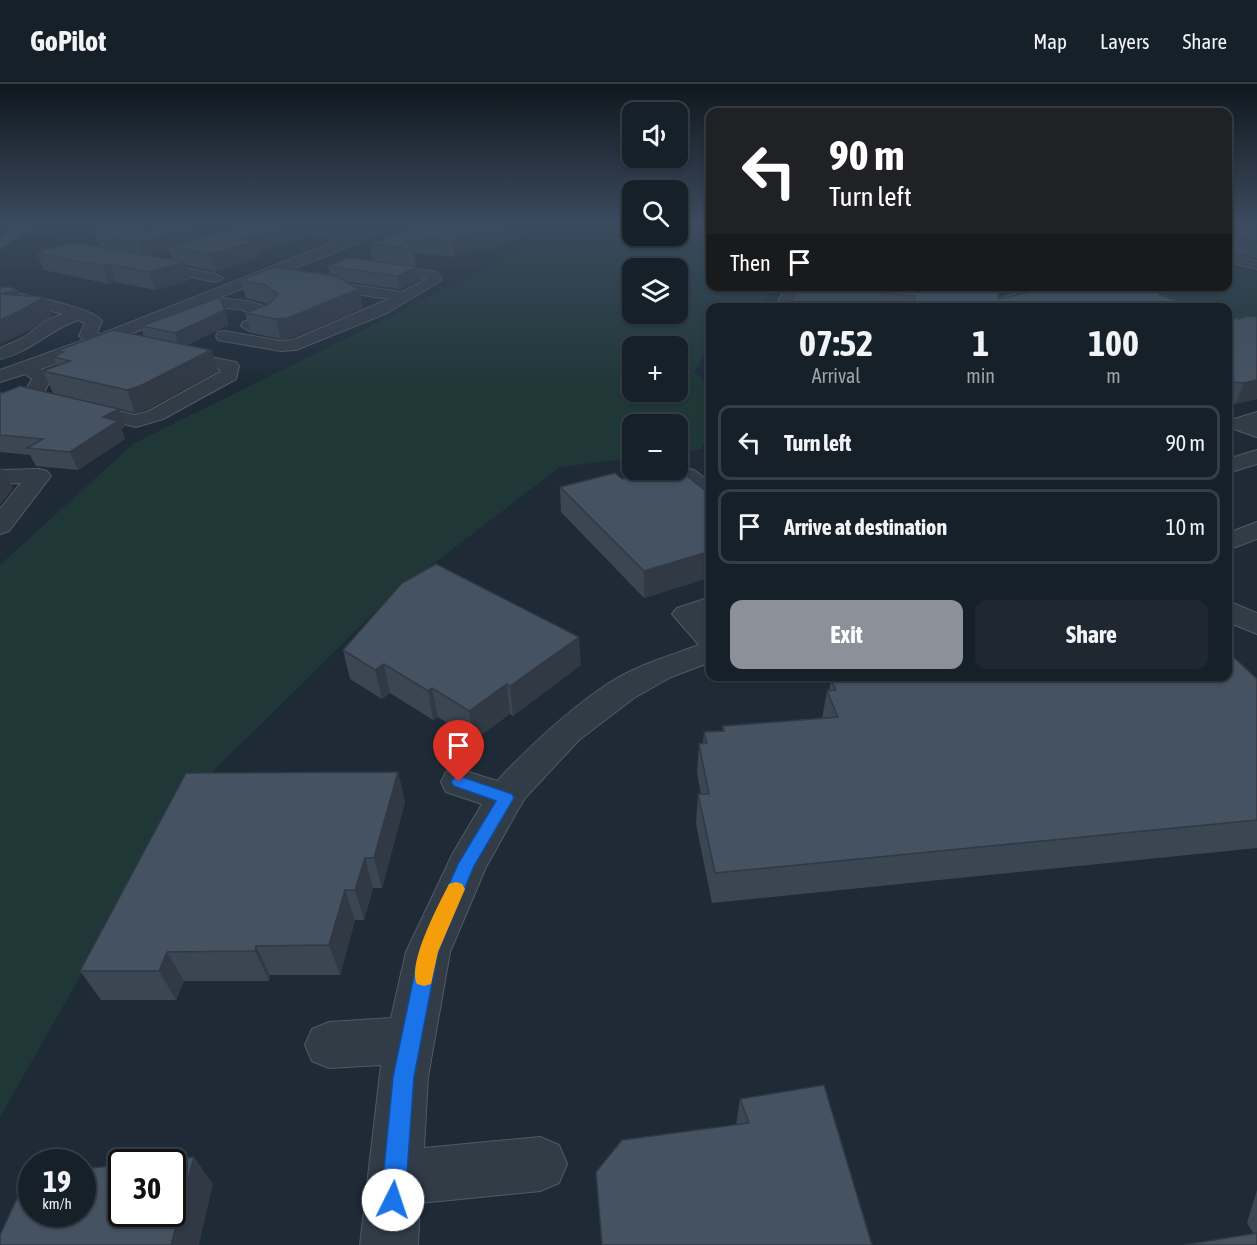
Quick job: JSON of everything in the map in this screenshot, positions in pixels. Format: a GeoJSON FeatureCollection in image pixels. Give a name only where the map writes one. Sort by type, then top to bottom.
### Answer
{"type":"FeatureCollection","features":[{"type":"Feature","properties":{"kind":"street"},"geometry":{"type":"LineString","coordinates":[[207,276],[216,278]]}},
{"type":"Feature","properties":{"kind":"street"},"geometry":{"type":"LineString","coordinates":[[0,376],[29,368],[106,339],[262,276]]}},
{"type":"Feature","properties":{"kind":"street"},"geometry":{"type":"LineString","coordinates":[[263,276],[405,297]]}},
{"type":"Feature","properties":{"kind":"street"},"geometry":{"type":"LineString","coordinates":[[161,299],[193,304],[225,302],[261,309],[272,313],[267,318],[224,336],[281,346],[296,345],[381,310],[435,280],[432,276]]}},
{"type":"Feature","properties":{"kind":"street"},"geometry":{"type":"LineString","coordinates":[[1001,303],[1031,294],[1026,291]]}},
{"type":"Feature","properties":{"kind":"street"},"geometry":{"type":"LineString","coordinates":[[0,294],[79,314],[94,321],[87,336],[230,366],[229,375],[156,415],[136,421],[32,396],[42,378],[29,368]]}},
{"type":"Feature","properties":{"kind":"street"},"geometry":{"type":"LineString","coordinates":[[0,354],[29,342],[53,323],[79,314]]}},
{"type":"Feature","properties":{"kind":"street"},"geometry":{"type":"LineString","coordinates":[[1232,465],[1257,457]]}},
{"type":"Feature","properties":{"kind":"street"},"geometry":{"type":"LineString","coordinates":[[0,477],[39,476],[0,526]]}},
{"type":"Feature","properties":{"kind":"street"},"geometry":{"type":"LineString","coordinates":[[688,477],[706,491]]}},
{"type":"Feature","properties":{"kind":"street"},"geometry":{"type":"LineString","coordinates":[[1232,540],[1257,530]]}},
{"type":"Feature","properties":{"kind":"street"},"geometry":{"type":"LineString","coordinates":[[706,608],[687,614],[706,634]]}},
{"type":"Feature","properties":{"kind":"street"},"geometry":{"type":"LineString","coordinates":[[1232,612],[1257,625]]}},
{"type":"Feature","properties":{"kind":"street"},"geometry":{"type":"LineString","coordinates":[[389,1245],[403,1077],[428,952],[466,864],[510,790],[567,732],[622,690],[654,658],[706,652]]}},
{"type":"Feature","properties":{"kind":"street"},"geometry":{"type":"LineString","coordinates":[[459,782],[506,798]]}},
{"type":"Feature","properties":{"kind":"street"},"geometry":{"type":"LineString","coordinates":[[329,1045],[411,1041]]}},
{"type":"Feature","properties":{"kind":"street"},"geometry":{"type":"LineString","coordinates":[[394,1178],[540,1164]]}},
{"type":"Feature","properties":{"kind":"green space"},"geometry":{"type":"Polygon","coordinates":[[[471,276],[622,276],[622,324],[688,324],[688,276],[706,276],[706,291],[770,291],[762,303],[706,303],[706,352],[694,372],[706,381],[706,440],[701,449],[688,451],[688,414],[622,414],[622,459],[560,467],[391,596],[176,808],[0,1117],[0,565],[133,444],[471,276]]]}},
{"type":"Feature","properties":{"kind":"green space"},"geometry":{"type":"Polygon","coordinates":[[[1232,276],[1257,276],[1257,323],[1232,319],[1232,303],[1146,303],[1082,291],[1232,291],[1232,276]]]}},
{"type":"Feature","properties":{"kind":"building"},"geometry":{"type":"Polygon","coordinates":[[[251,276],[336,276],[359,289],[288,318],[276,319],[245,313],[269,304],[278,294],[265,285],[241,280],[251,276]]]}},
{"type":"Feature","properties":{"kind":"building"},"geometry":{"type":"Polygon","coordinates":[[[0,287],[11,287],[17,290],[1,294],[44,297],[0,320],[0,287]]]}},
{"type":"Feature","properties":{"kind":"building"},"geometry":{"type":"Polygon","coordinates":[[[860,291],[988,291],[998,292],[998,299],[1037,291],[1163,291],[1159,295],[1185,303],[920,303],[915,301],[914,296],[860,291]]]}},
{"type":"Feature","properties":{"kind":"building"},"geometry":{"type":"Polygon","coordinates":[[[220,297],[225,310],[175,333],[141,326],[220,297]]]}},
{"type":"Feature","properties":{"kind":"building"},"geometry":{"type":"Polygon","coordinates":[[[1249,316],[1257,317],[1257,380],[1244,383],[1232,382],[1232,317],[1239,319],[1249,316]]]}},
{"type":"Feature","properties":{"kind":"building"},"geometry":{"type":"Polygon","coordinates":[[[113,330],[211,350],[140,386],[127,390],[43,371],[70,361],[54,357],[63,352],[56,351],[113,330]]]}},
{"type":"Feature","properties":{"kind":"building"},"geometry":{"type":"Polygon","coordinates":[[[20,386],[119,409],[103,417],[118,421],[70,452],[27,448],[43,439],[0,435],[0,392],[20,386]]]}},
{"type":"Feature","properties":{"kind":"building"},"geometry":{"type":"Polygon","coordinates":[[[615,473],[622,480],[688,480],[688,477],[706,491],[706,552],[644,571],[560,487],[615,473]]]}},
{"type":"Feature","properties":{"kind":"building"},"geometry":{"type":"Polygon","coordinates":[[[436,564],[579,637],[510,686],[507,684],[469,711],[432,688],[428,691],[384,664],[375,670],[343,650],[402,583],[436,564]]]}},
{"type":"Feature","properties":{"kind":"building"},"geometry":{"type":"Polygon","coordinates":[[[1232,656],[1257,679],[1257,820],[715,873],[698,794],[709,794],[699,744],[707,743],[704,732],[724,731],[723,726],[838,717],[827,691],[836,690],[832,681],[1232,681],[1232,656]]]}},
{"type":"Feature","properties":{"kind":"building"},"geometry":{"type":"Polygon","coordinates":[[[398,772],[374,858],[365,858],[355,890],[345,890],[329,945],[256,946],[255,951],[167,952],[159,971],[80,971],[186,773],[398,772]]]}},
{"type":"Feature","properties":{"kind":"building"},"geometry":{"type":"Polygon","coordinates":[[[824,1085],[872,1245],[602,1245],[596,1172],[622,1140],[749,1123],[740,1099],[824,1085]]]}},
{"type":"Feature","properties":{"kind":"building"},"geometry":{"type":"Polygon","coordinates":[[[194,1157],[186,1188],[186,1158],[194,1157]]]}},
{"type":"Feature","properties":{"kind":"building"},"geometry":{"type":"Polygon","coordinates":[[[108,1166],[108,1227],[176,1227],[171,1245],[0,1245],[0,1235],[18,1196],[18,1227],[96,1227],[96,1168],[108,1166]]]}},
{"type":"Feature","properties":{"kind":"building"},"geometry":{"type":"Polygon","coordinates":[[[1257,1233],[1257,1245],[1184,1245],[1257,1233]]]}},
{"type":"Feature","properties":{"kind":"slow traffic"},"geometry":{"type":"LineString","coordinates":[[424,978],[428,952],[456,889]]}},
{"type":"Feature","properties":{"kind":"route"},"geometry":{"type":"LineString","coordinates":[[393,1200],[403,1077],[428,952],[466,864],[506,798],[459,782]]}}]}
